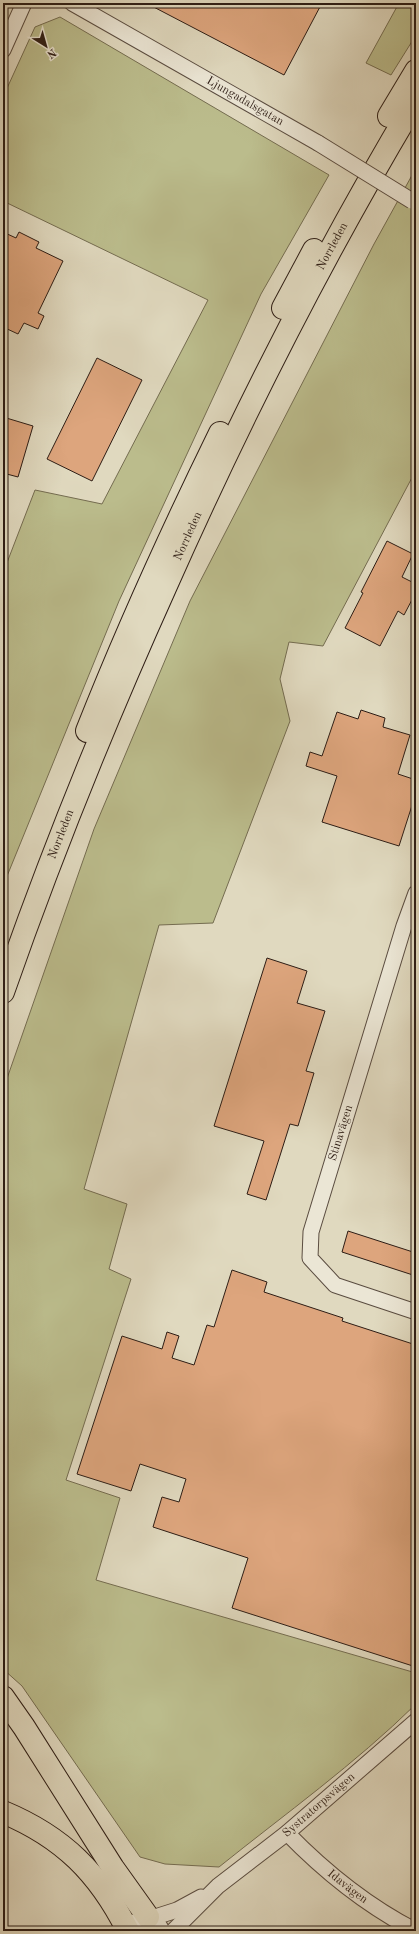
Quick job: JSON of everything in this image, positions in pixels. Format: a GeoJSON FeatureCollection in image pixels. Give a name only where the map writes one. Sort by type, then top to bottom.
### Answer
{"type":"FeatureCollection","features":[{"type":"Feature","properties":{"kind":"highway","name":"Norrleden"},"geometry":{"type":"LineString","coordinates":[[3,946],[111,670],[188,497],[299,277],[416,71]]}},
{"type":"Feature","properties":{"kind":"highway","name":"Norrleden"},"geometry":{"type":"LineString","coordinates":[[3,992],[72,804],[126,675],[203,503],[253,400],[313,284],[416,100]]}},
{"type":"Feature","properties":{"kind":"highway"},"geometry":{"type":"LineString","coordinates":[[3,1697],[24,1726],[113,1868],[154,1922]]}},
{"type":"Feature","properties":{"kind":"highway"},"geometry":{"type":"LineString","coordinates":[[3,1812],[28,1822],[54,1838],[79,1859],[101,1885],[129,1931]]}},
{"type":"Feature","properties":{"kind":"street"},"geometry":{"type":"LineString","coordinates":[[3,50],[24,3]]}},
{"type":"Feature","properties":{"kind":"street","name":"Ljungadalsgatan"},"geometry":{"type":"LineString","coordinates":[[72,3],[318,143],[414,202]]}},
{"type":"Feature","properties":{"kind":"street","name":"Stinavägen"},"geometry":{"type":"LineString","coordinates":[[416,893],[404,926],[311,1232],[310,1258],[335,1286],[416,1312]]}},
{"type":"Feature","properties":{"kind":"street","name":"Systratorpsvägen"},"geometry":{"type":"LineString","coordinates":[[129,1931],[132,1924],[137,1920],[154,1922],[187,1905],[218,1886],[287,1833],[416,1721]]}},
{"type":"Feature","properties":{"kind":"street","name":"Idavägen"},"geometry":{"type":"LineString","coordinates":[[287,1833],[308,1854],[357,1895],[388,1916],[416,1931]]}},
{"type":"Feature","properties":{"kind":"street","name":"Systratorpsvägen"},"geometry":{"type":"LineString","coordinates":[[173,1931],[218,1886]]}},
{"type":"Feature","properties":{"kind":"green space"},"geometry":{"type":"Polygon","coordinates":[[[399,3],[416,3],[416,35],[391,75],[366,63],[399,3]]]}},
{"type":"Feature","properties":{"kind":"green space"},"geometry":{"type":"Polygon","coordinates":[[[60,17],[329,175],[261,294],[119,601],[3,886],[3,573],[35,490],[102,504],[208,300],[3,201],[3,97],[35,27],[60,17]]]}},
{"type":"Feature","properties":{"kind":"green space"},"geometry":{"type":"Polygon","coordinates":[[[416,168],[416,470],[323,646],[289,642],[280,679],[290,721],[213,923],[159,925],[84,1189],[127,1204],[109,1269],[131,1279],[66,1480],[120,1498],[96,1580],[416,1673],[416,1704],[344,1768],[219,1867],[165,1864],[140,1857],[22,1686],[3,1669],[3,1090],[94,829],[190,601],[374,244],[416,168]]]}},
{"type":"Feature","properties":{"kind":"building"},"geometry":{"type":"Polygon","coordinates":[[[146,3],[322,3],[284,75],[146,3]]]}},
{"type":"Feature","properties":{"kind":"building"},"geometry":{"type":"Polygon","coordinates":[[[3,232],[16,238],[19,232],[39,242],[36,248],[63,261],[38,313],[44,316],[38,329],[24,323],[18,334],[3,327],[3,232]]]}},
{"type":"Feature","properties":{"kind":"building"},"geometry":{"type":"Polygon","coordinates":[[[97,358],[142,380],[92,481],[47,459],[97,358]]]}},
{"type":"Feature","properties":{"kind":"building"},"geometry":{"type":"Polygon","coordinates":[[[3,417],[33,426],[18,477],[3,473],[3,417]]]}},
{"type":"Feature","properties":{"kind":"building"},"geometry":{"type":"Polygon","coordinates":[[[387,541],[413,554],[402,577],[416,584],[416,592],[404,615],[398,611],[380,646],[345,628],[363,593],[361,592],[387,541]]]}},
{"type":"Feature","properties":{"kind":"building"},"geometry":{"type":"Polygon","coordinates":[[[361,710],[385,718],[383,727],[410,735],[398,774],[416,780],[416,793],[399,846],[322,822],[337,776],[306,766],[310,752],[322,756],[337,712],[358,719],[361,710]]]}},
{"type":"Feature","properties":{"kind":"building"},"geometry":{"type":"Polygon","coordinates":[[[267,958],[307,971],[297,1003],[325,1011],[306,1071],[314,1073],[298,1126],[290,1124],[266,1200],[247,1194],[264,1141],[214,1126],[267,958]]]}},
{"type":"Feature","properties":{"kind":"building"},"geometry":{"type":"Polygon","coordinates":[[[348,1231],[416,1253],[416,1276],[342,1252],[348,1231]]]}},
{"type":"Feature","properties":{"kind":"building"},"geometry":{"type":"Polygon","coordinates":[[[232,1270],[267,1282],[264,1292],[343,1318],[342,1321],[416,1345],[416,1667],[232,1608],[248,1558],[153,1527],[162,1497],[179,1502],[186,1479],[140,1464],[131,1491],[77,1474],[122,1336],[162,1349],[167,1332],[179,1336],[172,1358],[194,1365],[207,1325],[214,1327],[232,1270]]]}}]}
